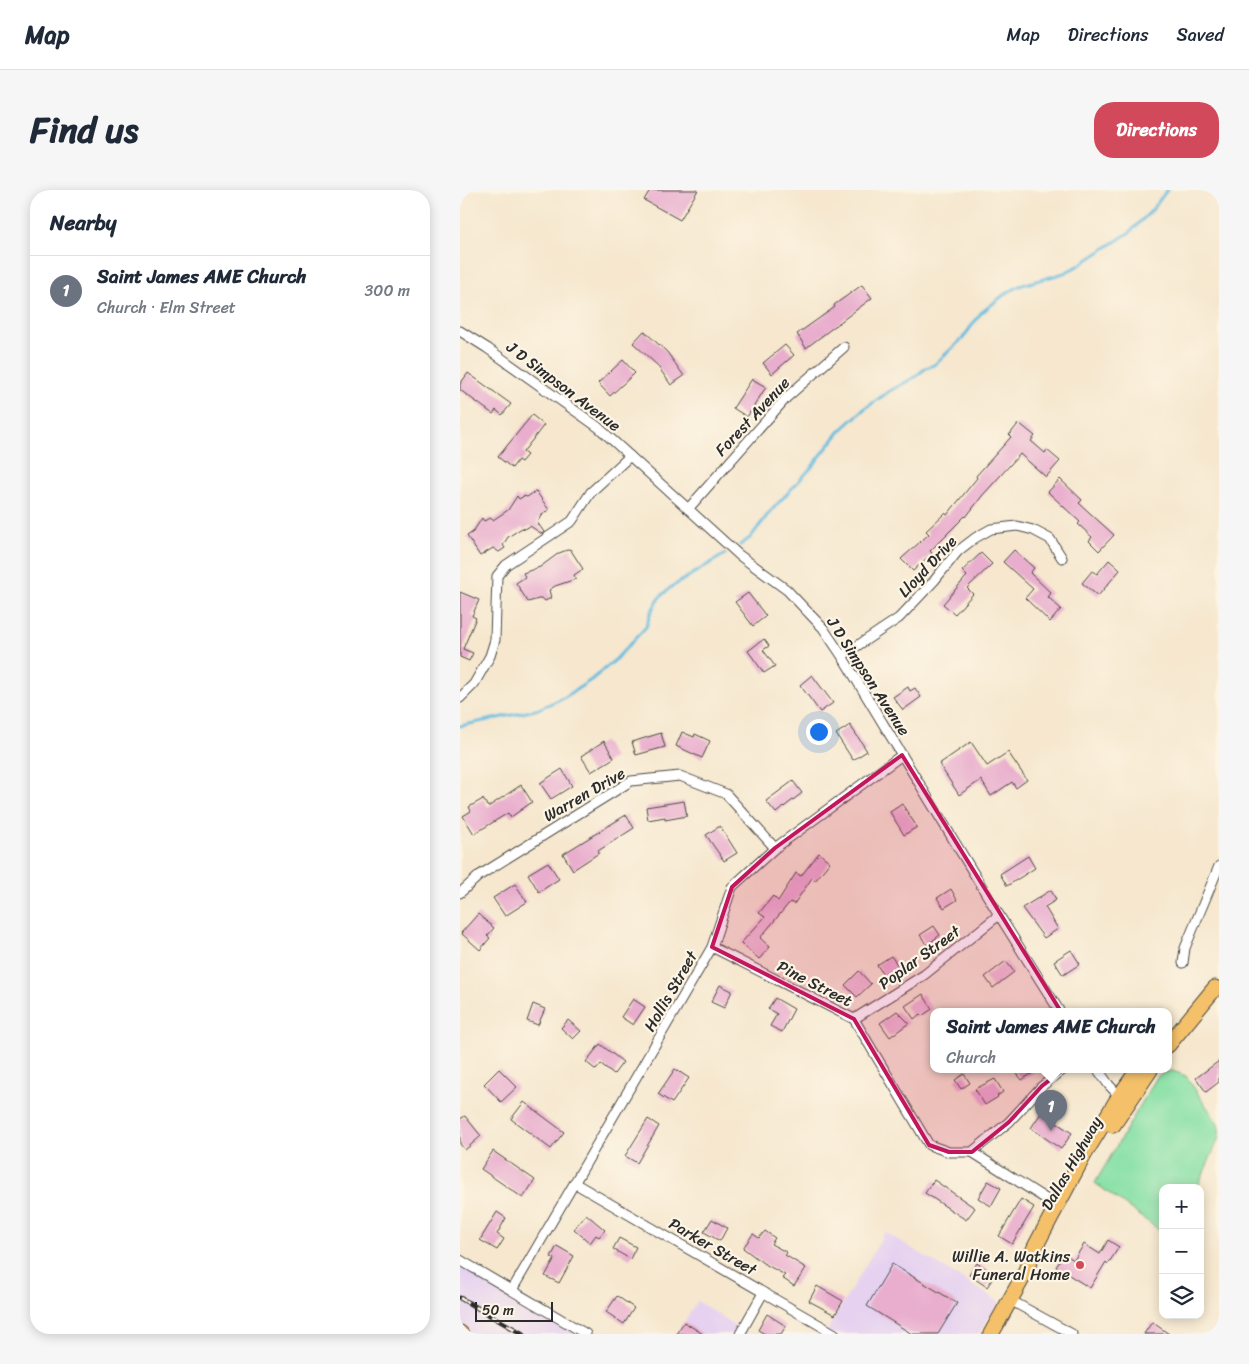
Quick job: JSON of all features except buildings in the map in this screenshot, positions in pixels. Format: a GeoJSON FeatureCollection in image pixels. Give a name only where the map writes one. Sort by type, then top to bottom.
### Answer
{"type":"FeatureCollection","features":[{"type":"Feature","properties":{"kind":"main road"},"geometry":{"type":"LineString","coordinates":[[1172,1029],[1217,986]]}},
{"type":"Feature","properties":{"kind":"main road"},"geometry":{"type":"LineString","coordinates":[[1172,1040],[1217,986]]}},
{"type":"Feature","properties":{"kind":"main road","name":"Dallas Highway"},"geometry":{"type":"LineString","coordinates":[[991,1334],[1024,1275],[1041,1251],[1136,1073]]}},
{"type":"Feature","properties":{"kind":"main road","name":"Dallas Highway"},"geometry":{"type":"LineString","coordinates":[[1024,1275],[1035,1247],[1057,1206],[1123,1100],[1147,1073]]}},
{"type":"Feature","properties":{"kind":"street","name":"J D Simpson Avenue"},"geometry":{"type":"LineString","coordinates":[[460,331],[488,348],[598,428],[738,555],[788,590],[823,628],[1057,1008]]}},
{"type":"Feature","properties":{"kind":"street","name":"Forest Avenue"},"geometry":{"type":"LineString","coordinates":[[688,510],[787,397],[844,347]]}},
{"type":"Feature","properties":{"kind":"street"},"geometry":{"type":"LineString","coordinates":[[460,698],[474,684],[490,656],[494,640],[497,576],[506,565],[572,521],[591,492],[630,456]]}},
{"type":"Feature","properties":{"kind":"street","name":"Lloyd Drive"},"geometry":{"type":"LineString","coordinates":[[842,656],[899,618],[934,581],[958,551],[991,529],[1017,526],[1033,530],[1050,539],[1062,558]]}},
{"type":"Feature","properties":{"kind":"street","name":"Hollis Street"},"geometry":{"type":"LineString","coordinates":[[512,1290],[576,1184],[712,947],[732,887],[775,848],[902,755]]}},
{"type":"Feature","properties":{"kind":"street","name":"Warren Drive"},"geometry":{"type":"LineString","coordinates":[[460,893],[480,875],[631,782],[680,776],[726,794],[775,848]]}},
{"type":"Feature","properties":{"kind":"street"},"geometry":{"type":"LineString","coordinates":[[1183,963],[1185,948],[1219,866]]}},
{"type":"Feature","properties":{"kind":"street","name":"Poplar Street"},"geometry":{"type":"LineString","coordinates":[[854,1020],[924,975],[999,915]]}},
{"type":"Feature","properties":{"kind":"street","name":"Pine Street"},"geometry":{"type":"LineString","coordinates":[[712,947],[854,1020],[929,1145],[949,1152],[972,1152]]}},
{"type":"Feature","properties":{"kind":"street"},"geometry":{"type":"LineString","coordinates":[[1057,1206],[972,1152],[1009,1122],[1042,1086],[1059,1073]]}},
{"type":"Feature","properties":{"kind":"street"},"geometry":{"type":"LineString","coordinates":[[1100,1073],[1123,1100]]}},
{"type":"Feature","properties":{"kind":"street","name":"Parker Street"},"geometry":{"type":"LineString","coordinates":[[576,1184],[835,1334]]}},
{"type":"Feature","properties":{"kind":"street"},"geometry":{"type":"LineString","coordinates":[[460,1260],[586,1334]]}},
{"type":"Feature","properties":{"kind":"street"},"geometry":{"type":"LineString","coordinates":[[740,1334],[763,1293]]}},
{"type":"Feature","properties":{"kind":"street"},"geometry":{"type":"LineString","coordinates":[[1010,1300],[1072,1334]]}},
{"type":"Feature","properties":{"kind":"highlighted area"},"geometry":{"type":"Polygon","coordinates":[[[902,755],[1086,1052],[1042,1086],[1009,1122],[972,1152],[949,1152],[929,1145],[854,1019],[712,947],[732,887],[775,848],[902,755]]]}},
{"type":"Feature","properties":{"kind":"shaded area"},"geometry":{"type":"Polygon","coordinates":[[[885,1232],[1000,1302],[978,1334],[825,1334],[885,1232]]]}},
{"type":"Feature","properties":{"kind":"shaded area"},"geometry":{"type":"Polygon","coordinates":[[[460,1260],[586,1334],[460,1334],[460,1260]]]}},
{"type":"Feature","properties":{"kind":"shaded area"},"geometry":{"type":"Polygon","coordinates":[[[697,1301],[748,1334],[677,1334],[697,1301]]]}},
{"type":"Feature","properties":{"kind":"green space"},"geometry":{"type":"Polygon","coordinates":[[[1173,1071],[1186,1076],[1219,1125],[1219,1138],[1199,1184],[1159,1184],[1159,1230],[1095,1183],[1157,1077],[1163,1073],[1172,1073],[1173,1071]]]}},
{"type":"Feature","properties":{"kind":"waterway"},"geometry":{"type":"LineString","coordinates":[[740,545],[750,538],[769,513],[811,468],[840,431],[863,410],[888,392],[934,365],[963,338],[981,313],[1005,294],[1019,286],[1064,273],[1130,232],[1152,210],[1167,190]]}},
{"type":"Feature","properties":{"kind":"waterway"},"geometry":{"type":"LineString","coordinates":[[460,726],[536,710],[565,697],[591,680],[615,660],[646,627],[651,612],[659,598],[670,588],[725,554]]}},
{"type":"Feature","properties":{"kind":"railway"},"geometry":{"type":"LineString","coordinates":[[460,1298],[523,1334]]}},
{"type":"Feature","properties":{"kind":"place","name":"Saint James AME Church"},"geometry":{"type":"Point","coordinates":[1051,1131]}},
{"type":"Feature","properties":{"kind":"place","name":"Willie A. Watkins Funeral Home"},"geometry":{"type":"Point","coordinates":[1080,1265]}}]}
